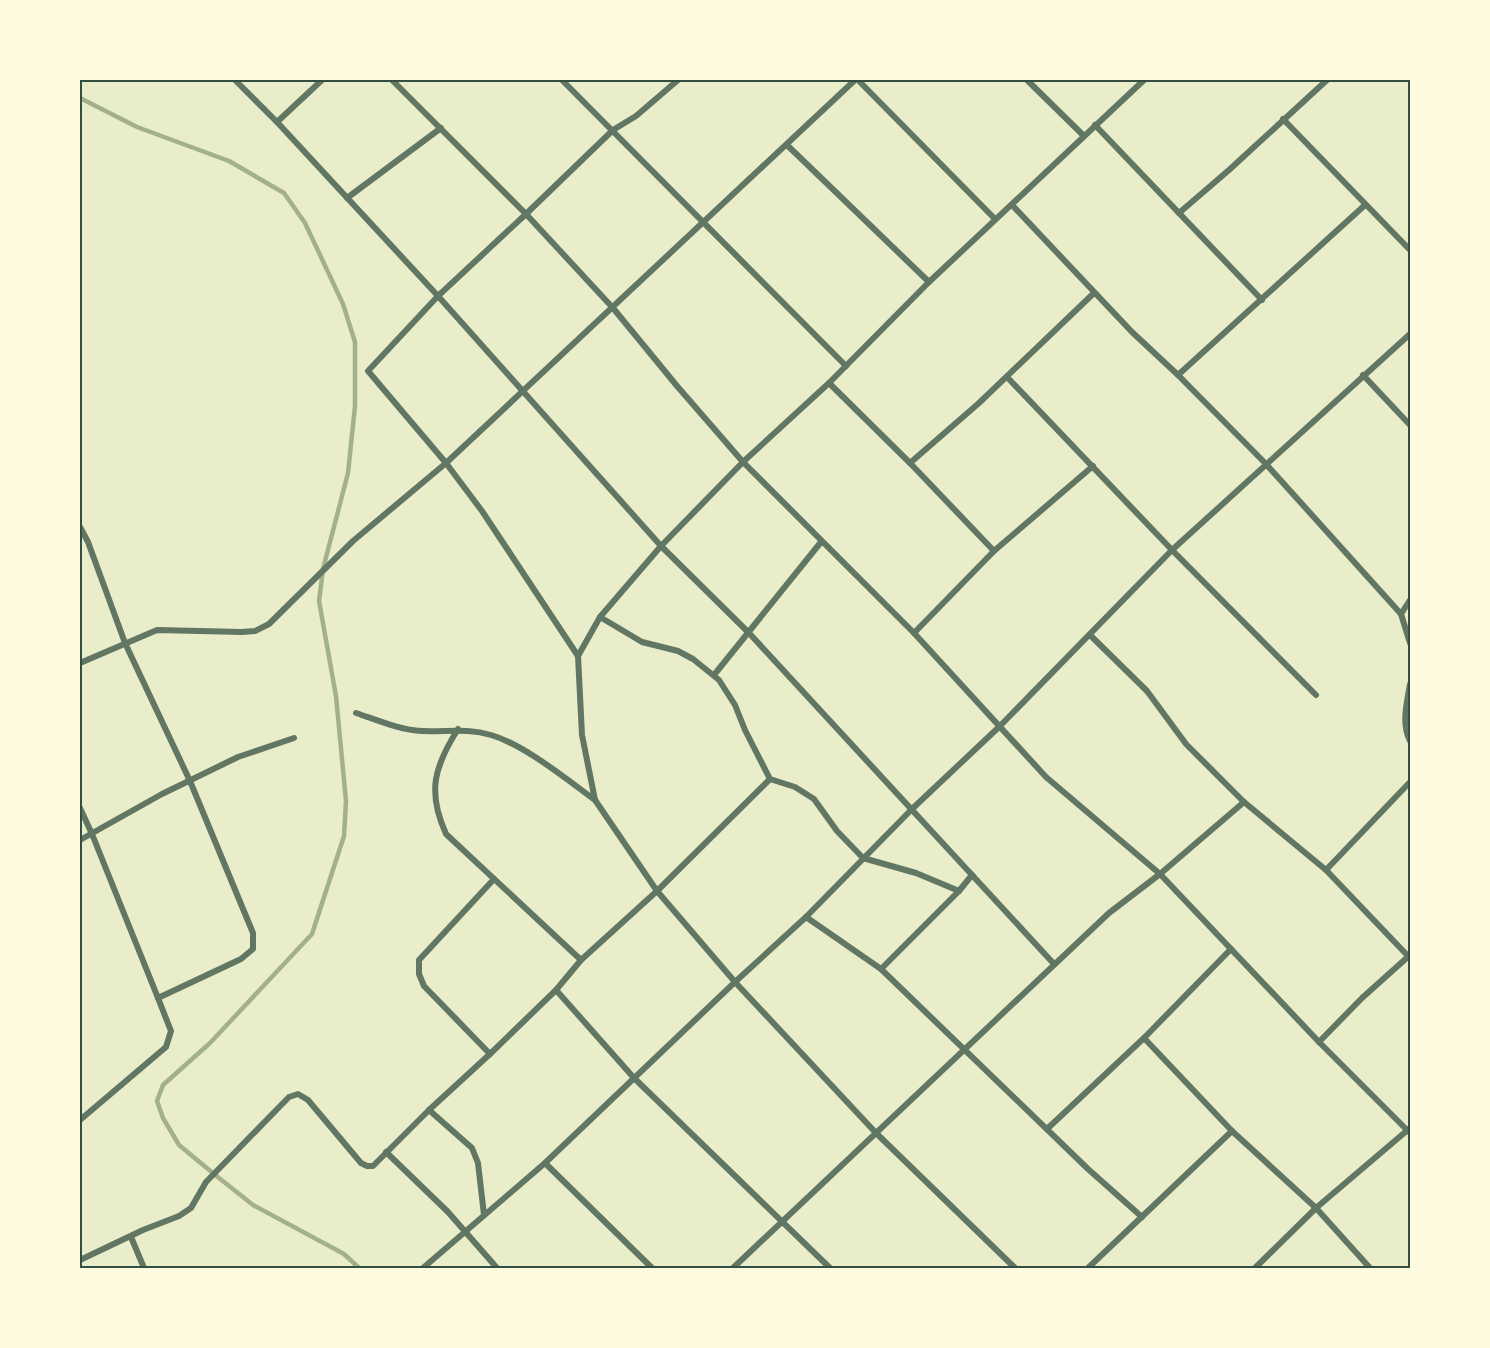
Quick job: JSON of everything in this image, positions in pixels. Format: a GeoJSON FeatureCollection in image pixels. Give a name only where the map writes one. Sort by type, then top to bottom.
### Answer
{"type":"FeatureCollection","features":[{"type":"Feature","properties":{"kind":"street"},"geometry":{"type":"LineString","coordinates":[[235,80],[277,122],[438,296],[521,392],[661,546],[749,633],[1054,964]]}},
{"type":"Feature","properties":{"kind":"street"},"geometry":{"type":"LineString","coordinates":[[277,122],[322,80]]}},
{"type":"Feature","properties":{"kind":"street"},"geometry":{"type":"LineString","coordinates":[[392,80],[526,214],[613,308],[743,462],[914,633],[1046,777],[1160,874],[1319,1042],[1410,1130],[1316,1208],[1255,1269]]}},
{"type":"Feature","properties":{"kind":"street"},"geometry":{"type":"LineString","coordinates":[[562,80],[846,366]]}},
{"type":"Feature","properties":{"kind":"street"},"geometry":{"type":"LineString","coordinates":[[595,800],[582,735],[578,656],[513,555],[446,463],[368,371],[438,296],[613,130],[636,116],[678,80]]}},
{"type":"Feature","properties":{"kind":"street"},"geometry":{"type":"LineString","coordinates":[[80,663],[157,630],[243,632],[255,631],[268,624],[353,541],[446,463],[856,80],[995,219]]}},
{"type":"Feature","properties":{"kind":"street"},"geometry":{"type":"LineString","coordinates":[[1027,80],[1084,136]]}},
{"type":"Feature","properties":{"kind":"street"},"geometry":{"type":"LineString","coordinates":[[578,656],[600,617],[661,546],[743,462],[829,383],[995,219],[1144,80]]}},
{"type":"Feature","properties":{"kind":"street"},"geometry":{"type":"LineString","coordinates":[[1179,213],[1327,80]]}},
{"type":"Feature","properties":{"kind":"street"},"geometry":{"type":"LineString","coordinates":[[1283,119],[1410,250]]}},
{"type":"Feature","properties":{"kind":"street"},"geometry":{"type":"LineString","coordinates":[[1095,125],[1137,172],[1262,300]]}},
{"type":"Feature","properties":{"kind":"street"},"geometry":{"type":"LineString","coordinates":[[347,198],[441,129]]}},
{"type":"Feature","properties":{"kind":"street"},"geometry":{"type":"LineString","coordinates":[[787,145],[929,282]]}},
{"type":"Feature","properties":{"kind":"street"},"geometry":{"type":"LineString","coordinates":[[1012,205],[1094,293],[1266,464],[1401,614],[1410,643]]}},
{"type":"Feature","properties":{"kind":"street"},"geometry":{"type":"LineString","coordinates":[[1178,375],[1365,205]]}},
{"type":"Feature","properties":{"kind":"street"},"geometry":{"type":"LineString","coordinates":[[910,463],[953,427],[1094,293]]}},
{"type":"Feature","properties":{"kind":"street"},"geometry":{"type":"LineString","coordinates":[[423,1269],[545,1163],[806,917],[912,809],[1000,726],[1172,550],[1410,334]]}},
{"type":"Feature","properties":{"kind":"street"},"geometry":{"type":"LineString","coordinates":[[1363,375],[1410,425]]}},
{"type":"Feature","properties":{"kind":"street"},"geometry":{"type":"LineString","coordinates":[[1007,377],[1172,550],[1316,695]]}},
{"type":"Feature","properties":{"kind":"street"},"geometry":{"type":"LineString","coordinates":[[829,383],[994,551]]}},
{"type":"Feature","properties":{"kind":"street"},"geometry":{"type":"LineString","coordinates":[[914,633],[994,551],[1093,466]]}},
{"type":"Feature","properties":{"kind":"street"},"geometry":{"type":"LineString","coordinates":[[80,526],[125,643],[190,781],[253,933],[253,949],[241,959],[158,998]]}},
{"type":"Feature","properties":{"kind":"street"},"geometry":{"type":"LineString","coordinates":[[714,675],[821,542]]}},
{"type":"Feature","properties":{"kind":"street"},"geometry":{"type":"LineString","coordinates":[[1401,614],[1410,600]]}},
{"type":"Feature","properties":{"kind":"street"},"geometry":{"type":"LineString","coordinates":[[600,617],[642,642],[678,651],[714,675],[735,705],[770,779],[795,787],[814,799],[837,831],[863,858],[916,873],[959,891]]}},
{"type":"Feature","properties":{"kind":"street"},"geometry":{"type":"LineString","coordinates":[[1090,634],[1147,691],[1186,744],[1244,802],[1326,870],[1409,956],[1362,998],[1319,1042]]}},
{"type":"Feature","properties":{"kind":"street"},"geometry":{"type":"LineString","coordinates":[[1410,684],[1405,717],[1406,732],[1410,741]]}},
{"type":"Feature","properties":{"kind":"street"},"geometry":{"type":"LineString","coordinates":[[356,713],[408,730],[458,729],[491,735],[513,745],[595,800],[657,891],[735,982],[876,1133],[1015,1269]]}},
{"type":"Feature","properties":{"kind":"street"},"geometry":{"type":"LineString","coordinates":[[458,729],[436,771],[438,817],[446,834],[581,960]]}},
{"type":"Feature","properties":{"kind":"street"},"geometry":{"type":"LineString","coordinates":[[80,840],[162,794],[238,757],[294,738]]}},
{"type":"Feature","properties":{"kind":"street"},"geometry":{"type":"LineString","coordinates":[[80,1260],[191,1208],[206,1182],[289,1097],[298,1094],[308,1100],[361,1163],[374,1166],[429,1110],[556,990],[581,960],[657,891],[770,779]]}},
{"type":"Feature","properties":{"kind":"street"},"geometry":{"type":"LineString","coordinates":[[1326,870],[1410,782]]}},
{"type":"Feature","properties":{"kind":"street"},"geometry":{"type":"LineString","coordinates":[[1404,789],[1410,795]]}},
{"type":"Feature","properties":{"kind":"street"},"geometry":{"type":"LineString","coordinates":[[733,1269],[1109,913],[1160,874],[1244,802]]}},
{"type":"Feature","properties":{"kind":"street"},"geometry":{"type":"LineString","coordinates":[[80,808],[171,1031],[166,1047],[80,1117]]}},
{"type":"Feature","properties":{"kind":"street"},"geometry":{"type":"LineString","coordinates":[[881,969],[972,875]]}},
{"type":"Feature","properties":{"kind":"street"},"geometry":{"type":"LineString","coordinates":[[490,1054],[424,986],[419,974],[419,960],[494,879]]}},
{"type":"Feature","properties":{"kind":"street"},"geometry":{"type":"LineString","coordinates":[[806,917],[881,969],[1047,1129],[1142,1216]]}},
{"type":"Feature","properties":{"kind":"street"},"geometry":{"type":"LineString","coordinates":[[1047,1129],[1144,1038],[1231,949]]}},
{"type":"Feature","properties":{"kind":"street"},"geometry":{"type":"LineString","coordinates":[[556,990],[634,1078],[830,1269]]}},
{"type":"Feature","properties":{"kind":"street"},"geometry":{"type":"LineString","coordinates":[[1144,1038],[1233,1131],[1316,1208],[1370,1269]]}},
{"type":"Feature","properties":{"kind":"street"},"geometry":{"type":"LineString","coordinates":[[429,1110],[472,1148],[478,1163],[484,1215]]}},
{"type":"Feature","properties":{"kind":"street"},"geometry":{"type":"LineString","coordinates":[[1089,1269],[1233,1131]]}},
{"type":"Feature","properties":{"kind":"street"},"geometry":{"type":"LineString","coordinates":[[386,1152],[448,1212],[497,1269]]}},
{"type":"Feature","properties":{"kind":"street"},"geometry":{"type":"LineString","coordinates":[[545,1163],[652,1269]]}},
{"type":"Feature","properties":{"kind":"street"},"geometry":{"type":"LineString","coordinates":[[131,1237],[144,1269]]}},
{"type":"Feature","properties":{"kind":"waterway"},"geometry":{"type":"LineString","coordinates":[[80,98],[137,127],[229,161],[284,193],[305,223],[343,304],[355,342],[355,406],[348,473],[323,569],[319,601],[336,696],[346,801],[344,836],[312,934],[210,1043],[163,1085],[157,1101],[163,1118],[179,1145],[214,1174],[253,1205],[344,1254],[359,1268]]}}]}
